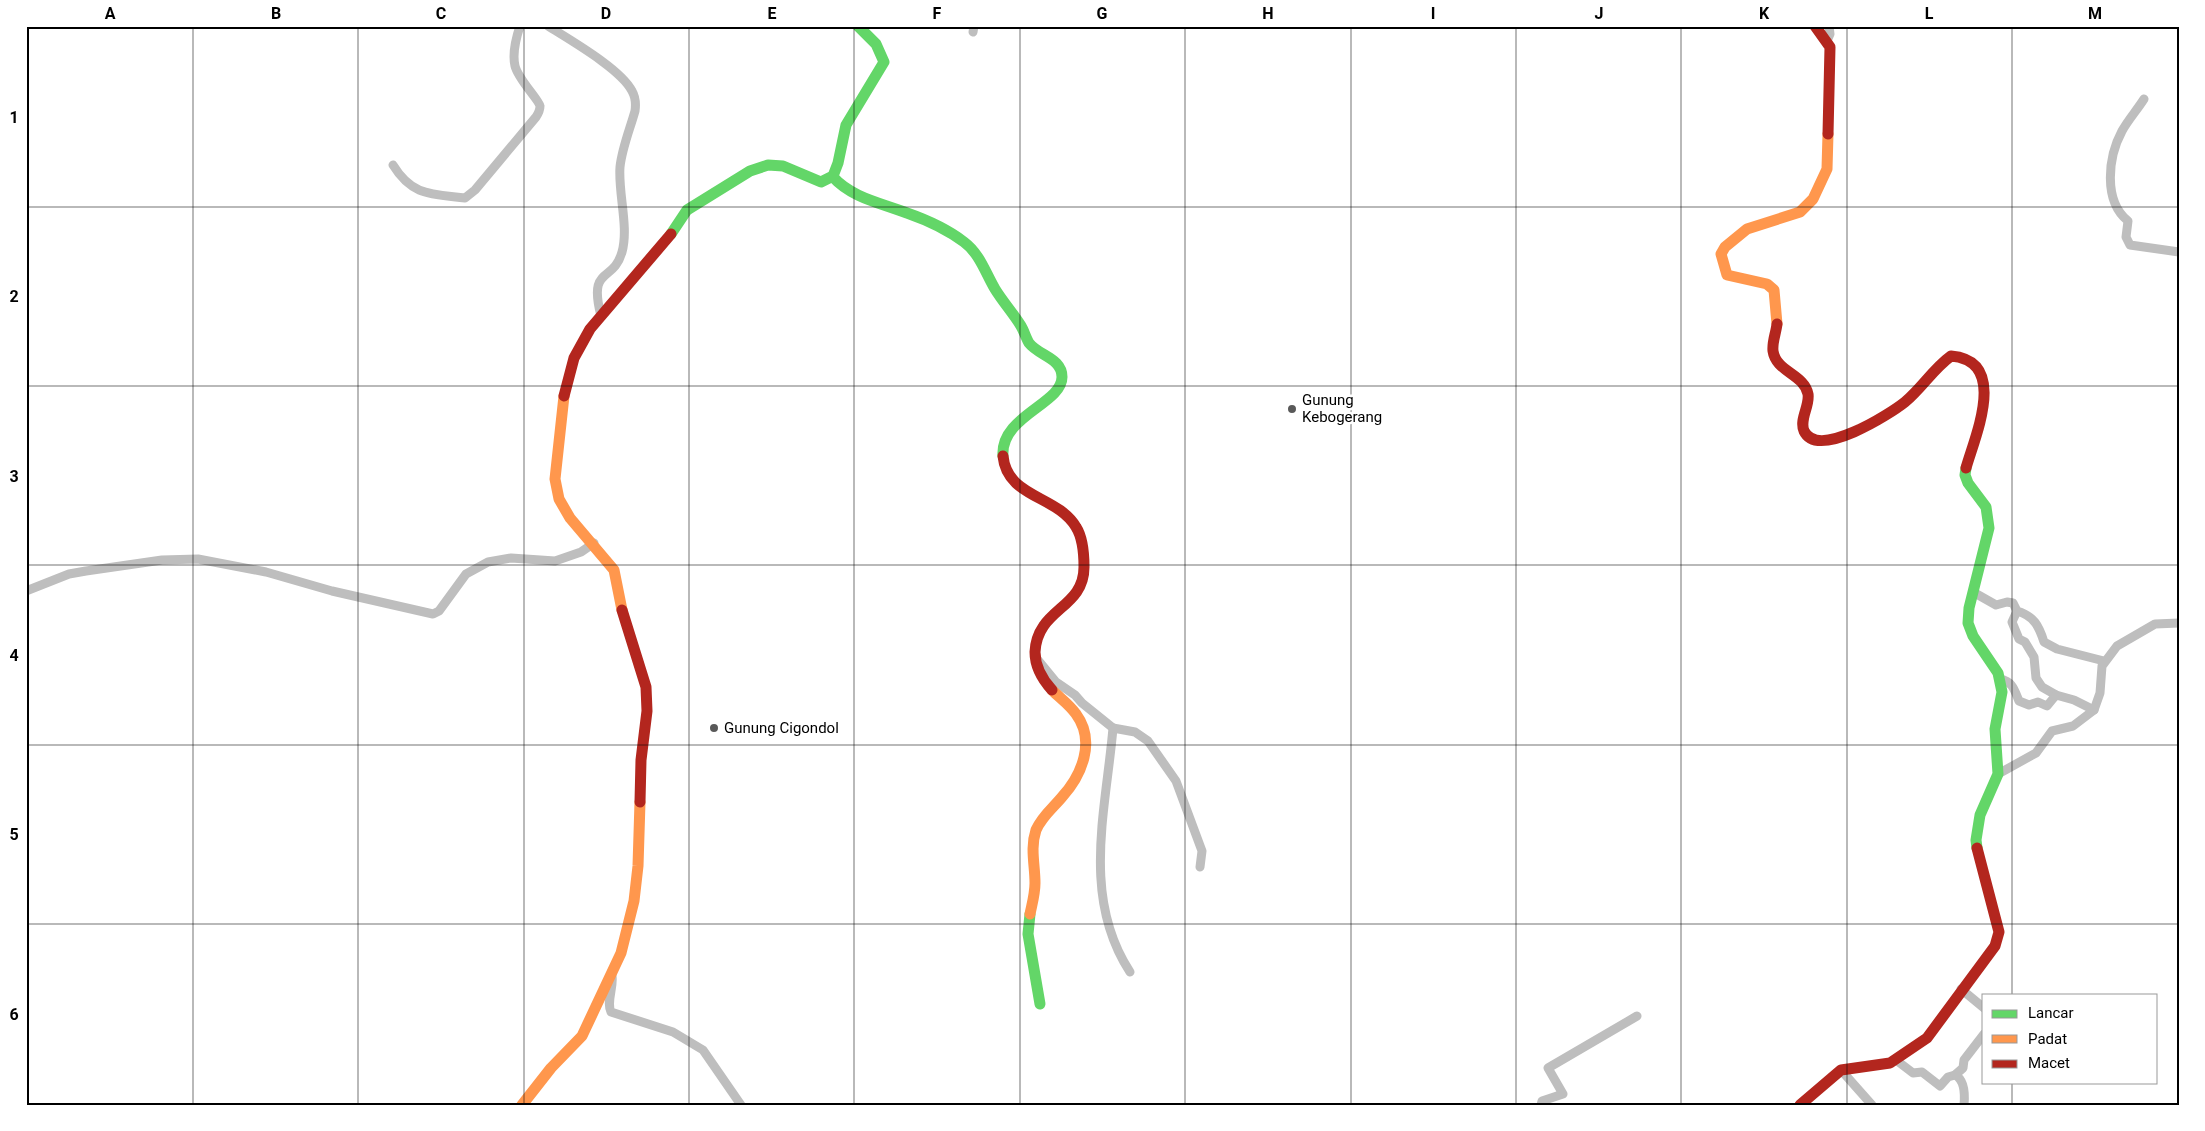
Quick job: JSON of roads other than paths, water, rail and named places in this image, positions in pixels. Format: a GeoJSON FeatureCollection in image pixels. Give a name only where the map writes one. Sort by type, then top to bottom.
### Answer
{"type":"FeatureCollection","features":[{"type":"Feature","properties":{"kind":"street"},"geometry":{"type":"LineString","coordinates":[[393,165],[401,177],[416,190],[465,198],[476,190],[536,117],[539,110],[539,103],[526,88],[515,65],[514,53],[520,26]]}},
{"type":"Feature","properties":{"kind":"street"},"geometry":{"type":"LineString","coordinates":[[548,26],[577,44],[618,76],[631,88],[636,102],[620,167],[622,250],[616,263],[598,284],[595,293],[601,316]]}},
{"type":"Feature","properties":{"kind":"street"},"geometry":{"type":"LineString","coordinates":[[522,1105],[536,1084],[582,1036],[612,976],[621,953],[637,884],[641,760],[647,697],[646,687],[626,627],[616,574],[594,543],[573,523],[557,492],[555,474],[564,395],[574,358],[582,341],[617,295],[663,246],[687,210],[704,198],[763,166],[783,166],[821,182],[833,177],[837,167],[843,131],[884,62],[876,44],[858,26]]}},
{"type":"Feature","properties":{"kind":"street"},"geometry":{"type":"LineString","coordinates":[[1800,1105],[1820,1085],[1841,1070],[1881,1065],[1896,1060],[1931,1033],[1961,989],[1991,953],[1999,932],[1976,840],[1980,815],[1998,774],[1995,729],[2002,699],[2000,679],[1970,630],[1968,616],[1989,528],[1986,507],[1968,483],[1966,475],[1978,434],[1982,378],[1975,366],[1961,357],[1951,356],[1942,362],[1906,401],[1884,416],[1838,438],[1824,441],[1812,439],[1806,434],[1802,426],[1809,400],[1807,390],[1777,363],[1774,356],[1773,345],[1778,323],[1774,290],[1767,284],[1733,278],[1724,269],[1722,252],[1738,235],[1751,227],[1796,215],[1808,205],[1817,193],[1829,159],[1830,54],[1827,41],[1815,26]]}},
{"type":"Feature","properties":{"kind":"street"},"geometry":{"type":"LineString","coordinates":[[1827,41],[1830,34],[1829,26]]}},
{"type":"Feature","properties":{"kind":"street"},"geometry":{"type":"LineString","coordinates":[[2144,99],[2121,132],[2113,151],[2110,188],[2118,213],[2128,221],[2126,237],[2130,245],[2179,252]]}},
{"type":"Feature","properties":{"kind":"street"},"geometry":{"type":"LineString","coordinates":[[833,177],[845,190],[934,224],[970,246],[1006,307],[1022,327],[1029,343],[1060,368],[1061,382],[1057,390],[1016,423],[1006,438],[1003,450],[1006,468],[1014,482],[1073,522],[1078,529],[1083,549],[1084,578],[1082,586],[1075,597],[1051,618],[1038,634],[1036,640],[1036,658],[1041,679],[1074,711],[1086,738],[1083,763],[1076,780],[1042,818],[1032,844],[1034,891],[1028,932],[1040,1004]]}},
{"type":"Feature","properties":{"kind":"street"},"geometry":{"type":"LineString","coordinates":[[26,591],[61,577],[86,570],[146,562],[198,559],[266,572],[332,591],[433,614],[439,611],[466,574],[488,562],[511,558],[555,561],[580,552],[594,543]]}},
{"type":"Feature","properties":{"kind":"street"},"geometry":{"type":"LineString","coordinates":[[1973,592],[1996,605],[2007,602],[2013,603],[2017,610],[2039,625],[2044,642],[2057,649],[2104,661]]}},
{"type":"Feature","properties":{"kind":"street"},"geometry":{"type":"LineString","coordinates":[[2017,610],[2012,622],[2019,639],[2025,642],[2034,657],[2036,678],[2042,686],[2056,695],[2074,700],[2094,710]]}},
{"type":"Feature","properties":{"kind":"street"},"geometry":{"type":"LineString","coordinates":[[1998,774],[2036,753],[2052,731],[2073,726],[2094,710],[2099,698],[2104,661],[2117,646],[2155,624],[2179,623]]}},
{"type":"Feature","properties":{"kind":"street"},"geometry":{"type":"LineString","coordinates":[[1036,658],[1056,682],[1075,695],[1082,704],[1113,728],[1135,732],[1148,741],[1176,780],[1202,850],[1200,867]]}},
{"type":"Feature","properties":{"kind":"street"},"geometry":{"type":"LineString","coordinates":[[2000,679],[2008,681],[2014,687],[2019,701],[2029,706],[2038,702],[2047,706],[2056,695]]}},
{"type":"Feature","properties":{"kind":"street"},"geometry":{"type":"LineString","coordinates":[[1113,728],[1100,840],[1099,868],[1101,892],[1110,935],[1130,972]]}},
{"type":"Feature","properties":{"kind":"street"},"geometry":{"type":"LineString","coordinates":[[612,976],[613,986],[608,1006],[611,1012],[673,1032],[703,1050],[716,1066],[741,1105]]}},
{"type":"Feature","properties":{"kind":"street"},"geometry":{"type":"LineString","coordinates":[[1961,989],[1982,1006]]}},
{"type":"Feature","properties":{"kind":"street"},"geometry":{"type":"LineString","coordinates":[[1541,1105],[1542,1102],[1563,1094],[1548,1068],[1637,1016]]}},
{"type":"Feature","properties":{"kind":"street"},"geometry":{"type":"LineString","coordinates":[[1896,1060],[1913,1073],[1922,1072],[1940,1086],[1948,1077],[1963,1068],[1964,1060],[1982,1037]]}},
{"type":"Feature","properties":{"kind":"street"},"geometry":{"type":"LineString","coordinates":[[1841,1070],[1872,1105]]}},
{"type":"Feature","properties":{"kind":"street"},"geometry":{"type":"LineString","coordinates":[[1954,1075],[1964,1085],[1964,1105]]}},
{"type":"Feature","properties":{"kind":"place","name":"Gunung Kebogerang"},"geometry":{"type":"Point","coordinates":[1292,409]}},
{"type":"Feature","properties":{"kind":"place","name":"Gunung Cigondol"},"geometry":{"type":"Point","coordinates":[714,728]}}]}
